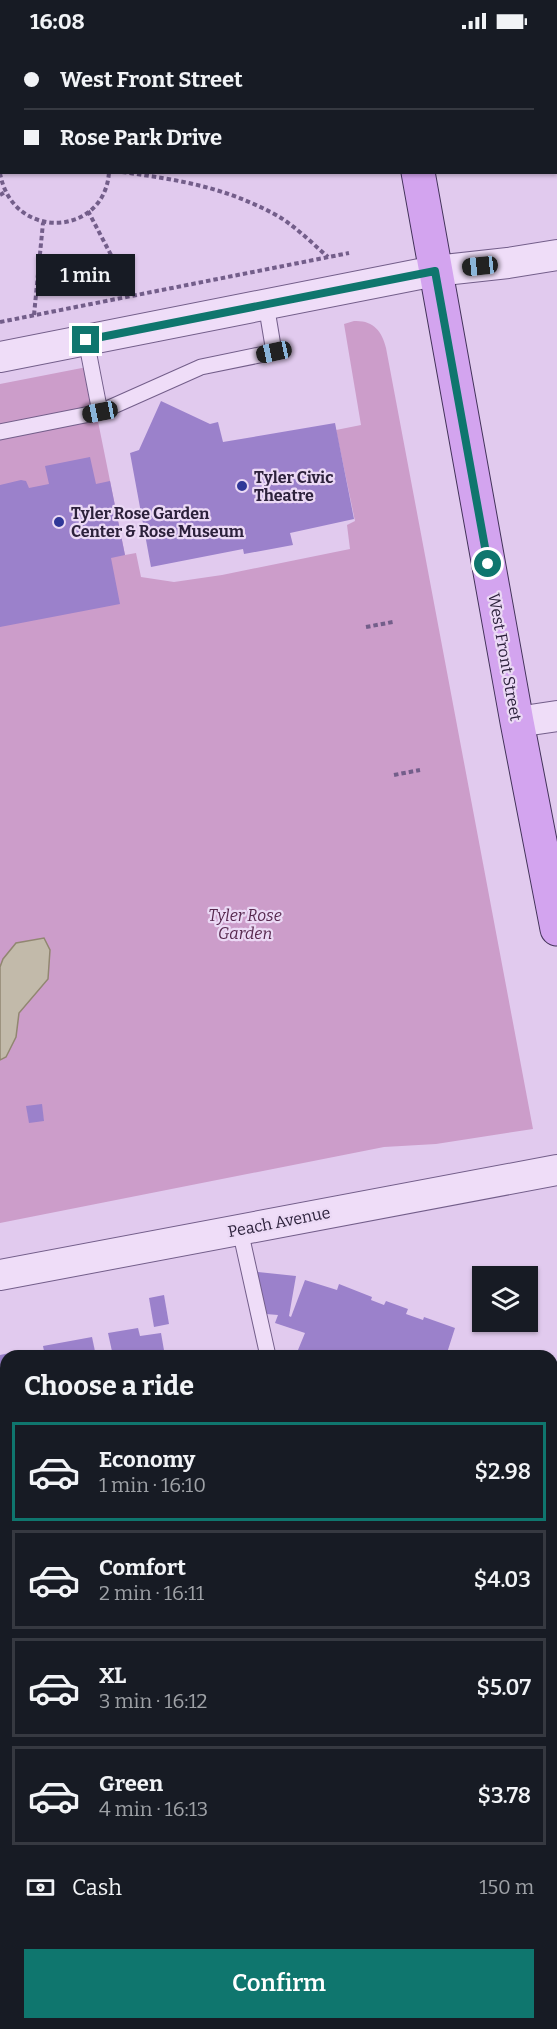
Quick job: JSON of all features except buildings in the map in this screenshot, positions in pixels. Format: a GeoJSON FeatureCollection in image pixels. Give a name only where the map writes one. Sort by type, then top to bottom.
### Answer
{"type":"FeatureCollection","features":[{"type":"Feature","properties":{"kind":"main road","name":"West Front Street"},"geometry":{"type":"LineString","coordinates":[[418,174],[517,722],[557,929]]}},
{"type":"Feature","properties":{"kind":"street"},"geometry":{"type":"LineString","coordinates":[[0,357],[435,271],[557,255]]}},
{"type":"Feature","properties":{"kind":"street"},"geometry":{"type":"LineString","coordinates":[[517,722],[557,716]]}},
{"type":"Feature","properties":{"kind":"street","name":"Peach Avenue"},"geometry":{"type":"LineString","coordinates":[[0,1275],[557,1170]]}},
{"type":"Feature","properties":{"kind":"lane"},"geometry":{"type":"LineString","coordinates":[[0,432],[100,412],[201,367],[274,352],[266,304]]}},
{"type":"Feature","properties":{"kind":"lane"},"geometry":{"type":"LineString","coordinates":[[86,340],[100,412]]}},
{"type":"Feature","properties":{"kind":"lane"},"geometry":{"type":"LineString","coordinates":[[240,1230],[267,1350]]}},
{"type":"Feature","properties":{"kind":"path"},"geometry":{"type":"LineString","coordinates":[[0,174],[5,192],[13,205],[27,217],[43,223],[61,224],[77,219],[88,212],[103,195],[108,174]]}},
{"type":"Feature","properties":{"kind":"path"},"geometry":{"type":"LineString","coordinates":[[138,174],[169,178],[223,191],[279,217],[328,257]]}},
{"type":"Feature","properties":{"kind":"path"},"geometry":{"type":"LineString","coordinates":[[0,195],[5,192]]}},
{"type":"Feature","properties":{"kind":"path"},"geometry":{"type":"LineString","coordinates":[[88,212],[132,296]]}},
{"type":"Feature","properties":{"kind":"path"},"geometry":{"type":"LineString","coordinates":[[34,315],[43,223]]}},
{"type":"Feature","properties":{"kind":"path"},"geometry":{"type":"LineString","coordinates":[[0,322],[349,253]]}},
{"type":"Feature","properties":{"kind":"path"},"geometry":{"type":"LineString","coordinates":[[366,627],[393,622]]}},
{"type":"Feature","properties":{"kind":"path"},"geometry":{"type":"LineString","coordinates":[[394,776],[420,770]]}},
{"type":"Feature","properties":{"kind":"green space","name":"Tyler Rose Garden"},"geometry":{"type":"Polygon","coordinates":[[[354,321],[366,322],[376,328],[386,348],[533,1129],[436,1144],[384,1147],[0,1223],[0,384],[87,367],[125,555],[136,553],[141,577],[174,582],[222,575],[350,549],[347,525],[355,521],[336,430],[361,425],[344,324],[354,321]]]}},
{"type":"Feature","properties":{"kind":"shaded area"},"geometry":{"type":"Polygon","coordinates":[[[44,938],[50,950],[48,979],[19,1013],[16,1037],[6,1057],[0,1060],[0,967],[3,959],[16,943],[44,938]]]}},
{"type":"Feature","properties":{"kind":"place","name":"Tyler Civic Theatre"},"geometry":{"type":"Point","coordinates":[242,486]}},
{"type":"Feature","properties":{"kind":"place","name":"Tyler Rose Garden Center & Rose Museum"},"geometry":{"type":"Point","coordinates":[59,522]}},
{"type":"Feature","properties":{"kind":"route"},"geometry":{"type":"LineString","coordinates":[[86,340],[435,271],[488,564]]}}]}
